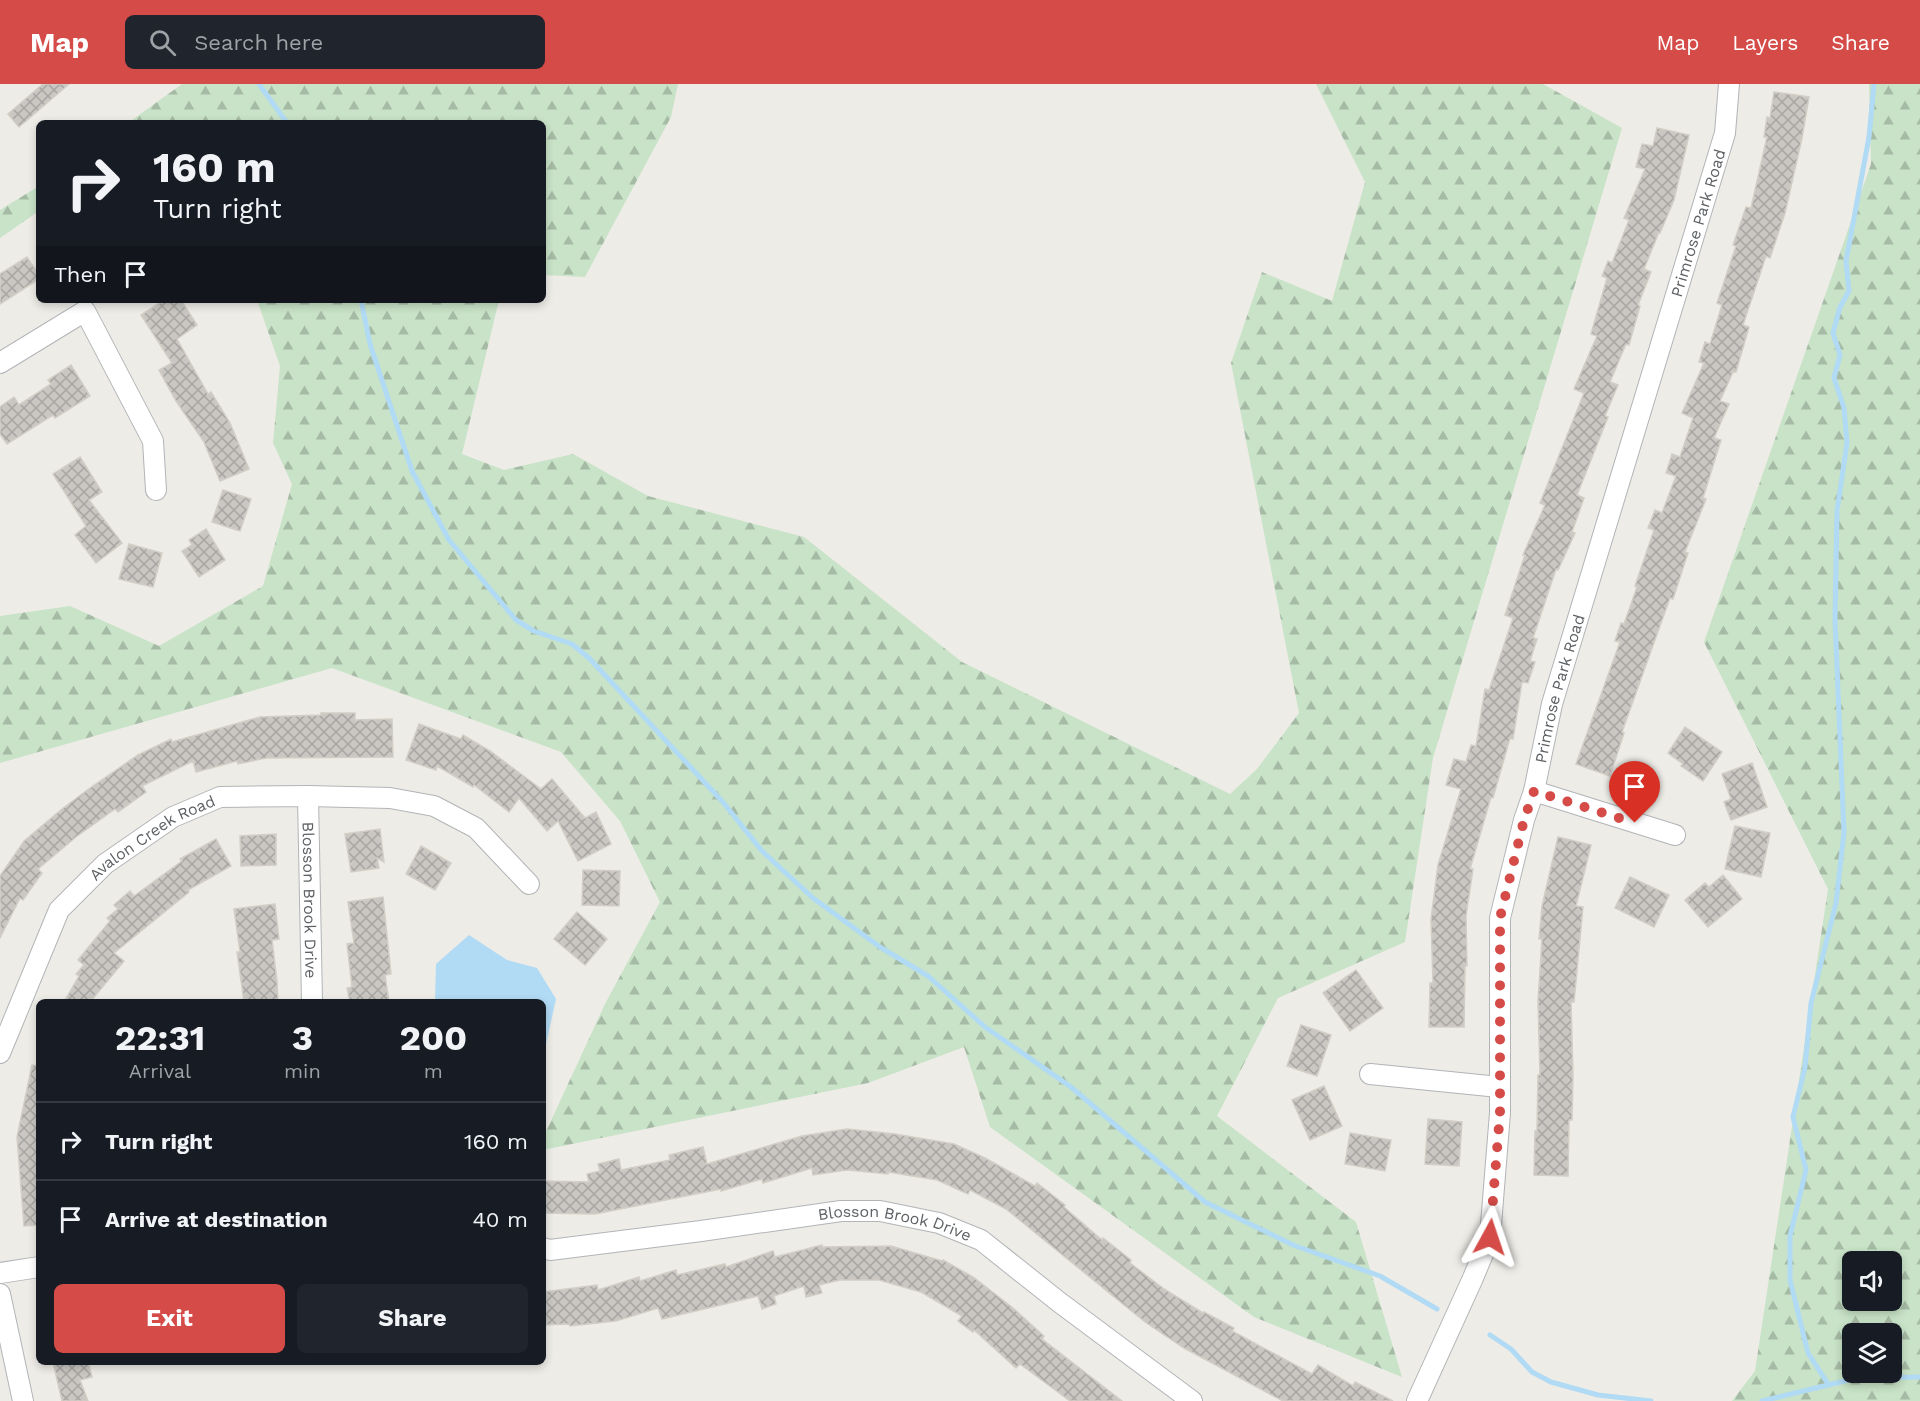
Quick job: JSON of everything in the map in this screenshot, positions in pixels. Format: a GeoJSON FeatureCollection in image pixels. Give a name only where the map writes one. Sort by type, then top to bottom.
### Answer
{"type":"FeatureCollection","features":[{"type":"Feature","properties":{"kind":"street","name":"Primrose Park Road"},"geometry":{"type":"LineString","coordinates":[[1417,1401],[1490,1237],[1500,1113],[1500,918],[1524,820],[1534,791],[1552,704],[1725,133],[1729,84]]}},
{"type":"Feature","properties":{"kind":"street"},"geometry":{"type":"LineString","coordinates":[[0,363],[86,311],[153,441],[156,490]]}},
{"type":"Feature","properties":{"kind":"street"},"geometry":{"type":"LineString","coordinates":[[1534,791],[1675,836]]}},
{"type":"Feature","properties":{"kind":"street","name":"Blosson Brook Drive"},"geometry":{"type":"LineString","coordinates":[[308,796],[312,999]]}},
{"type":"Feature","properties":{"kind":"street","name":"Avalon Creek Road"},"geometry":{"type":"LineString","coordinates":[[0,1053],[59,910],[105,864],[173,817],[220,797],[390,798],[434,806],[476,828],[529,884]]}},
{"type":"Feature","properties":{"kind":"street"},"geometry":{"type":"LineString","coordinates":[[1370,1074],[1499,1087]]}},
{"type":"Feature","properties":{"kind":"street","name":"Blosson Brook Drive"},"geometry":{"type":"LineString","coordinates":[[546,1249],[701,1232],[841,1211],[880,1211],[939,1223],[981,1240],[1059,1302],[1192,1401]]}},
{"type":"Feature","properties":{"kind":"street"},"geometry":{"type":"LineString","coordinates":[[0,1273],[36,1267]]}},
{"type":"Feature","properties":{"kind":"street"},"geometry":{"type":"LineString","coordinates":[[0,1294],[23,1401]]}},
{"type":"Feature","properties":{"kind":"green space"},"geometry":{"type":"Polygon","coordinates":[[[182,84],[678,84],[671,117],[585,277],[546,275],[546,120],[132,120],[182,84]]]}},
{"type":"Feature","properties":{"kind":"green space"},"geometry":{"type":"Polygon","coordinates":[[[1316,84],[1543,84],[1622,128],[1433,758],[1405,942],[1278,998],[1217,1116],[1356,1222],[1402,1377],[1254,1317],[990,1127],[964,1047],[868,1083],[546,1149],[546,1132],[605,1004],[660,902],[620,821],[561,752],[332,668],[0,763],[0,616],[70,606],[159,646],[263,586],[292,484],[273,443],[280,366],[258,303],[498,303],[462,454],[504,470],[573,454],[648,496],[804,537],[962,662],[1230,794],[1257,769],[1299,713],[1231,363],[1262,272],[1332,301],[1365,182],[1316,84]]]}},
{"type":"Feature","properties":{"kind":"green space"},"geometry":{"type":"Polygon","coordinates":[[[1869,84],[1920,84],[1920,1401],[1732,1401],[1755,1371],[1828,889],[1704,642],[1871,164],[1869,84]]]}},
{"type":"Feature","properties":{"kind":"green space"},"geometry":{"type":"Polygon","coordinates":[[[36,188],[36,213],[0,238],[0,210],[36,188]]]}},
{"type":"Feature","properties":{"kind":"water"},"geometry":{"type":"Polygon","coordinates":[[[469,935],[507,960],[537,968],[556,999],[546,1044],[546,999],[435,999],[436,964],[469,935]]]}},
{"type":"Feature","properties":{"kind":"building"},"geometry":{"type":"Polygon","coordinates":[[[43,84],[69,84],[19,127],[8,114],[43,84]]]}},
{"type":"Feature","properties":{"kind":"building"},"geometry":{"type":"Polygon","coordinates":[[[1774,92],[1809,97],[1785,213],[1770,258],[1766,256],[1743,325],[1749,327],[1736,372],[1733,372],[1720,401],[1729,404],[1714,438],[1721,440],[1703,498],[1706,499],[1685,552],[1688,553],[1673,599],[1670,598],[1622,732],[1624,733],[1610,776],[1576,764],[1620,642],[1615,641],[1621,623],[1624,624],[1637,587],[1635,586],[1654,530],[1648,528],[1655,510],[1662,513],[1676,476],[1666,473],[1672,454],[1680,457],[1693,418],[1682,413],[1704,363],[1699,362],[1705,342],[1710,344],[1722,305],[1717,303],[1736,246],[1733,245],[1746,207],[1751,208],[1767,137],[1764,137],[1767,117],[1770,118],[1774,92]]]}},
{"type":"Feature","properties":{"kind":"building"},"geometry":{"type":"Polygon","coordinates":[[[1657,128],[1689,135],[1674,200],[1644,269],[1651,272],[1638,305],[1640,306],[1629,345],[1626,344],[1610,382],[1618,385],[1605,416],[1608,417],[1577,495],[1584,498],[1572,532],[1575,533],[1558,570],[1556,569],[1533,638],[1537,639],[1530,661],[1535,662],[1528,683],[1522,682],[1513,739],[1510,738],[1470,869],[1473,869],[1466,916],[1467,966],[1465,966],[1464,1027],[1429,1027],[1430,983],[1433,983],[1431,919],[1438,865],[1461,789],[1446,785],[1454,759],[1466,762],[1471,745],[1476,746],[1485,689],[1489,690],[1513,618],[1505,615],[1525,555],[1523,555],[1545,505],[1540,503],[1584,393],[1574,389],[1597,336],[1591,334],[1607,278],[1602,276],[1608,261],[1612,263],[1629,220],[1624,218],[1645,169],[1636,167],[1642,144],[1653,146],[1657,128]]]}},
{"type":"Feature","properties":{"kind":"building"},"geometry":{"type":"Polygon","coordinates":[[[27,257],[36,270],[36,281],[0,304],[0,274],[27,257]]]}},
{"type":"Feature","properties":{"kind":"building"},"geometry":{"type":"Polygon","coordinates":[[[159,303],[183,303],[197,325],[177,339],[208,394],[211,392],[230,423],[249,469],[220,481],[204,442],[176,401],[159,370],[172,363],[141,315],[159,303]]]}},
{"type":"Feature","properties":{"kind":"building"},"geometry":{"type":"Polygon","coordinates":[[[71,365],[90,396],[55,418],[53,415],[7,444],[0,434],[0,407],[14,397],[19,405],[51,384],[48,380],[71,365]]]}},
{"type":"Feature","properties":{"kind":"building"},"geometry":{"type":"Polygon","coordinates":[[[80,457],[102,492],[89,500],[122,543],[96,563],[75,535],[86,526],[53,474],[80,457]]]}},
{"type":"Feature","properties":{"kind":"building"},"geometry":{"type":"Polygon","coordinates":[[[223,490],[251,499],[240,531],[212,522],[223,490]]]}},
{"type":"Feature","properties":{"kind":"building"},"geometry":{"type":"Polygon","coordinates":[[[206,529],[225,560],[199,577],[182,551],[192,545],[189,540],[206,529]]]}},
{"type":"Feature","properties":{"kind":"building"},"geometry":{"type":"Polygon","coordinates":[[[129,544],[162,553],[153,587],[119,579],[129,544]]]}},
{"type":"Feature","properties":{"kind":"building"},"geometry":{"type":"Polygon","coordinates":[[[321,713],[355,713],[355,720],[392,719],[393,757],[266,758],[238,764],[237,761],[196,772],[193,761],[142,786],[146,792],[118,812],[115,809],[76,837],[38,869],[42,873],[23,900],[20,898],[0,938],[0,876],[24,841],[90,788],[138,755],[171,739],[172,742],[260,717],[321,715],[321,713]]]}},
{"type":"Feature","properties":{"kind":"building"},"geometry":{"type":"Polygon","coordinates":[[[419,724],[461,739],[463,735],[490,751],[541,789],[552,779],[585,818],[596,812],[611,844],[578,861],[558,821],[547,831],[519,798],[509,812],[474,785],[473,787],[437,766],[436,770],[406,760],[419,724]]]}},
{"type":"Feature","properties":{"kind":"building"},"geometry":{"type":"Polygon","coordinates":[[[1685,727],[1722,752],[1703,781],[1681,766],[1683,764],[1668,753],[1685,727]]]}},
{"type":"Feature","properties":{"kind":"building"},"geometry":{"type":"Polygon","coordinates":[[[1752,763],[1767,807],[1731,820],[1724,802],[1731,799],[1722,774],[1752,763]]]}},
{"type":"Feature","properties":{"kind":"building"},"geometry":{"type":"Polygon","coordinates":[[[1735,826],[1770,833],[1761,877],[1725,869],[1735,826]]]}},
{"type":"Feature","properties":{"kind":"building"},"geometry":{"type":"Polygon","coordinates":[[[380,829],[384,862],[377,858],[379,868],[351,872],[345,834],[380,829]]]}},
{"type":"Feature","properties":{"kind":"building"},"geometry":{"type":"Polygon","coordinates":[[[276,834],[276,865],[241,866],[240,836],[276,834]]]}},
{"type":"Feature","properties":{"kind":"building"},"geometry":{"type":"Polygon","coordinates":[[[1558,837],[1591,845],[1576,906],[1583,907],[1574,1002],[1571,1002],[1573,1076],[1568,1176],[1534,1175],[1538,1075],[1540,1075],[1538,1001],[1542,939],[1539,939],[1542,906],[1558,837]]]}},
{"type":"Feature","properties":{"kind":"building"},"geometry":{"type":"Polygon","coordinates":[[[216,839],[231,866],[188,890],[189,892],[114,953],[124,961],[92,999],[66,999],[79,976],[76,974],[84,965],[78,960],[110,921],[107,918],[118,909],[114,905],[130,891],[134,896],[182,861],[180,859],[216,839]]]}},
{"type":"Feature","properties":{"kind":"building"},"geometry":{"type":"Polygon","coordinates":[[[421,846],[451,863],[435,890],[406,874],[421,846]]]}},
{"type":"Feature","properties":{"kind":"building"},"geometry":{"type":"Polygon","coordinates":[[[583,870],[620,871],[619,906],[582,905],[583,870]]]}},
{"type":"Feature","properties":{"kind":"building"},"geometry":{"type":"Polygon","coordinates":[[[1723,875],[1742,899],[1708,927],[1685,900],[1705,883],[1709,887],[1723,875]]]}},
{"type":"Feature","properties":{"kind":"building"},"geometry":{"type":"Polygon","coordinates":[[[1630,877],[1669,895],[1654,927],[1615,908],[1630,877]]]}},
{"type":"Feature","properties":{"kind":"building"},"geometry":{"type":"Polygon","coordinates":[[[383,897],[391,974],[385,975],[389,999],[349,999],[347,988],[352,987],[347,944],[354,943],[348,902],[383,897]]]}},
{"type":"Feature","properties":{"kind":"building"},"geometry":{"type":"Polygon","coordinates":[[[275,904],[279,939],[272,940],[278,999],[244,999],[234,909],[275,904]]]}},
{"type":"Feature","properties":{"kind":"building"},"geometry":{"type":"Polygon","coordinates":[[[577,912],[607,939],[585,965],[554,939],[577,912]]]}},
{"type":"Feature","properties":{"kind":"building"},"geometry":{"type":"Polygon","coordinates":[[[1356,970],[1383,1008],[1350,1031],[1323,993],[1356,970]]]}},
{"type":"Feature","properties":{"kind":"building"},"geometry":{"type":"Polygon","coordinates":[[[1301,1025],[1331,1035],[1317,1076],[1287,1066],[1301,1025]]]}},
{"type":"Feature","properties":{"kind":"building"},"geometry":{"type":"Polygon","coordinates":[[[32,1065],[36,1066],[36,1225],[24,1226],[17,1137],[32,1065]]]}},
{"type":"Feature","properties":{"kind":"building"},"geometry":{"type":"Polygon","coordinates":[[[1324,1086],[1342,1126],[1310,1140],[1292,1100],[1324,1086]]]}},
{"type":"Feature","properties":{"kind":"building"},"geometry":{"type":"Polygon","coordinates":[[[1428,1119],[1462,1122],[1459,1166],[1425,1164],[1428,1119]]]}},
{"type":"Feature","properties":{"kind":"building"},"geometry":{"type":"Polygon","coordinates":[[[847,1129],[954,1144],[985,1158],[1035,1186],[1037,1183],[1065,1205],[1064,1207],[1102,1240],[1103,1238],[1131,1260],[1130,1263],[1164,1289],[1203,1313],[1234,1328],[1232,1331],[1312,1374],[1318,1365],[1353,1386],[1355,1382],[1393,1401],[1283,1401],[1184,1348],[1145,1322],[1006,1209],[970,1190],[968,1194],[937,1180],[888,1172],[888,1174],[847,1170],[813,1175],[812,1168],[763,1183],[762,1179],[721,1191],[721,1189],[595,1214],[546,1213],[546,1181],[589,1182],[587,1174],[600,1171],[598,1164],[619,1159],[621,1170],[670,1160],[669,1155],[703,1147],[707,1164],[802,1136],[847,1129]]]}},
{"type":"Feature","properties":{"kind":"building"},"geometry":{"type":"Polygon","coordinates":[[[1350,1133],[1391,1140],[1385,1171],[1345,1164],[1350,1133]]]}},
{"type":"Feature","properties":{"kind":"building"},"geometry":{"type":"Polygon","coordinates":[[[822,1245],[822,1247],[891,1246],[943,1260],[973,1277],[1013,1308],[1044,1336],[1042,1339],[1122,1401],[1070,1401],[1020,1364],[1016,1368],[974,1330],[973,1332],[958,1321],[962,1316],[921,1292],[879,1280],[840,1280],[819,1285],[822,1293],[806,1297],[804,1286],[774,1296],[776,1304],[762,1309],[758,1296],[662,1319],[658,1308],[616,1321],[570,1326],[569,1324],[546,1325],[546,1292],[597,1285],[598,1290],[639,1277],[640,1281],[676,1270],[677,1275],[725,1264],[726,1267],[773,1251],[775,1257],[822,1245]]]}},
{"type":"Feature","properties":{"kind":"building"},"geometry":{"type":"Polygon","coordinates":[[[54,1365],[89,1365],[92,1377],[80,1380],[88,1401],[62,1401],[54,1365]]]}},
{"type":"Feature","properties":{"kind":"waterway"},"geometry":{"type":"LineString","coordinates":[[259,84],[285,120]]}},
{"type":"Feature","properties":{"kind":"waterway"},"geometry":{"type":"LineString","coordinates":[[1828,1384],[1808,1353],[1790,1280],[1790,1236],[1806,1170],[1793,1117],[1805,1067],[1811,1003],[1836,903],[1844,832],[1835,620],[1837,511],[1847,443],[1844,408],[1834,378],[1840,355],[1833,333],[1840,307],[1849,291],[1846,261],[1869,137],[1874,84]]}},
{"type":"Feature","properties":{"kind":"waterway"},"geometry":{"type":"LineString","coordinates":[[362,303],[370,344],[412,471],[449,540],[516,620],[534,631],[572,644],[589,658],[722,801],[762,851],[813,898],[880,947],[928,976],[985,1027],[1071,1087],[1205,1202],[1293,1245],[1380,1276],[1437,1309]]}},
{"type":"Feature","properties":{"kind":"waterway"},"geometry":{"type":"LineString","coordinates":[[1490,1335],[1511,1349],[1532,1372],[1551,1382],[1598,1395],[1651,1401]]}},
{"type":"Feature","properties":{"kind":"waterway"},"geometry":{"type":"LineString","coordinates":[[1762,1401],[1857,1378],[1920,1377]]}},
{"type":"Feature","properties":{"kind":"route"},"geometry":{"type":"LineString","coordinates":[[1490,1237],[1500,1113],[1500,918],[1524,820],[1534,791],[1635,823]]}}]}
